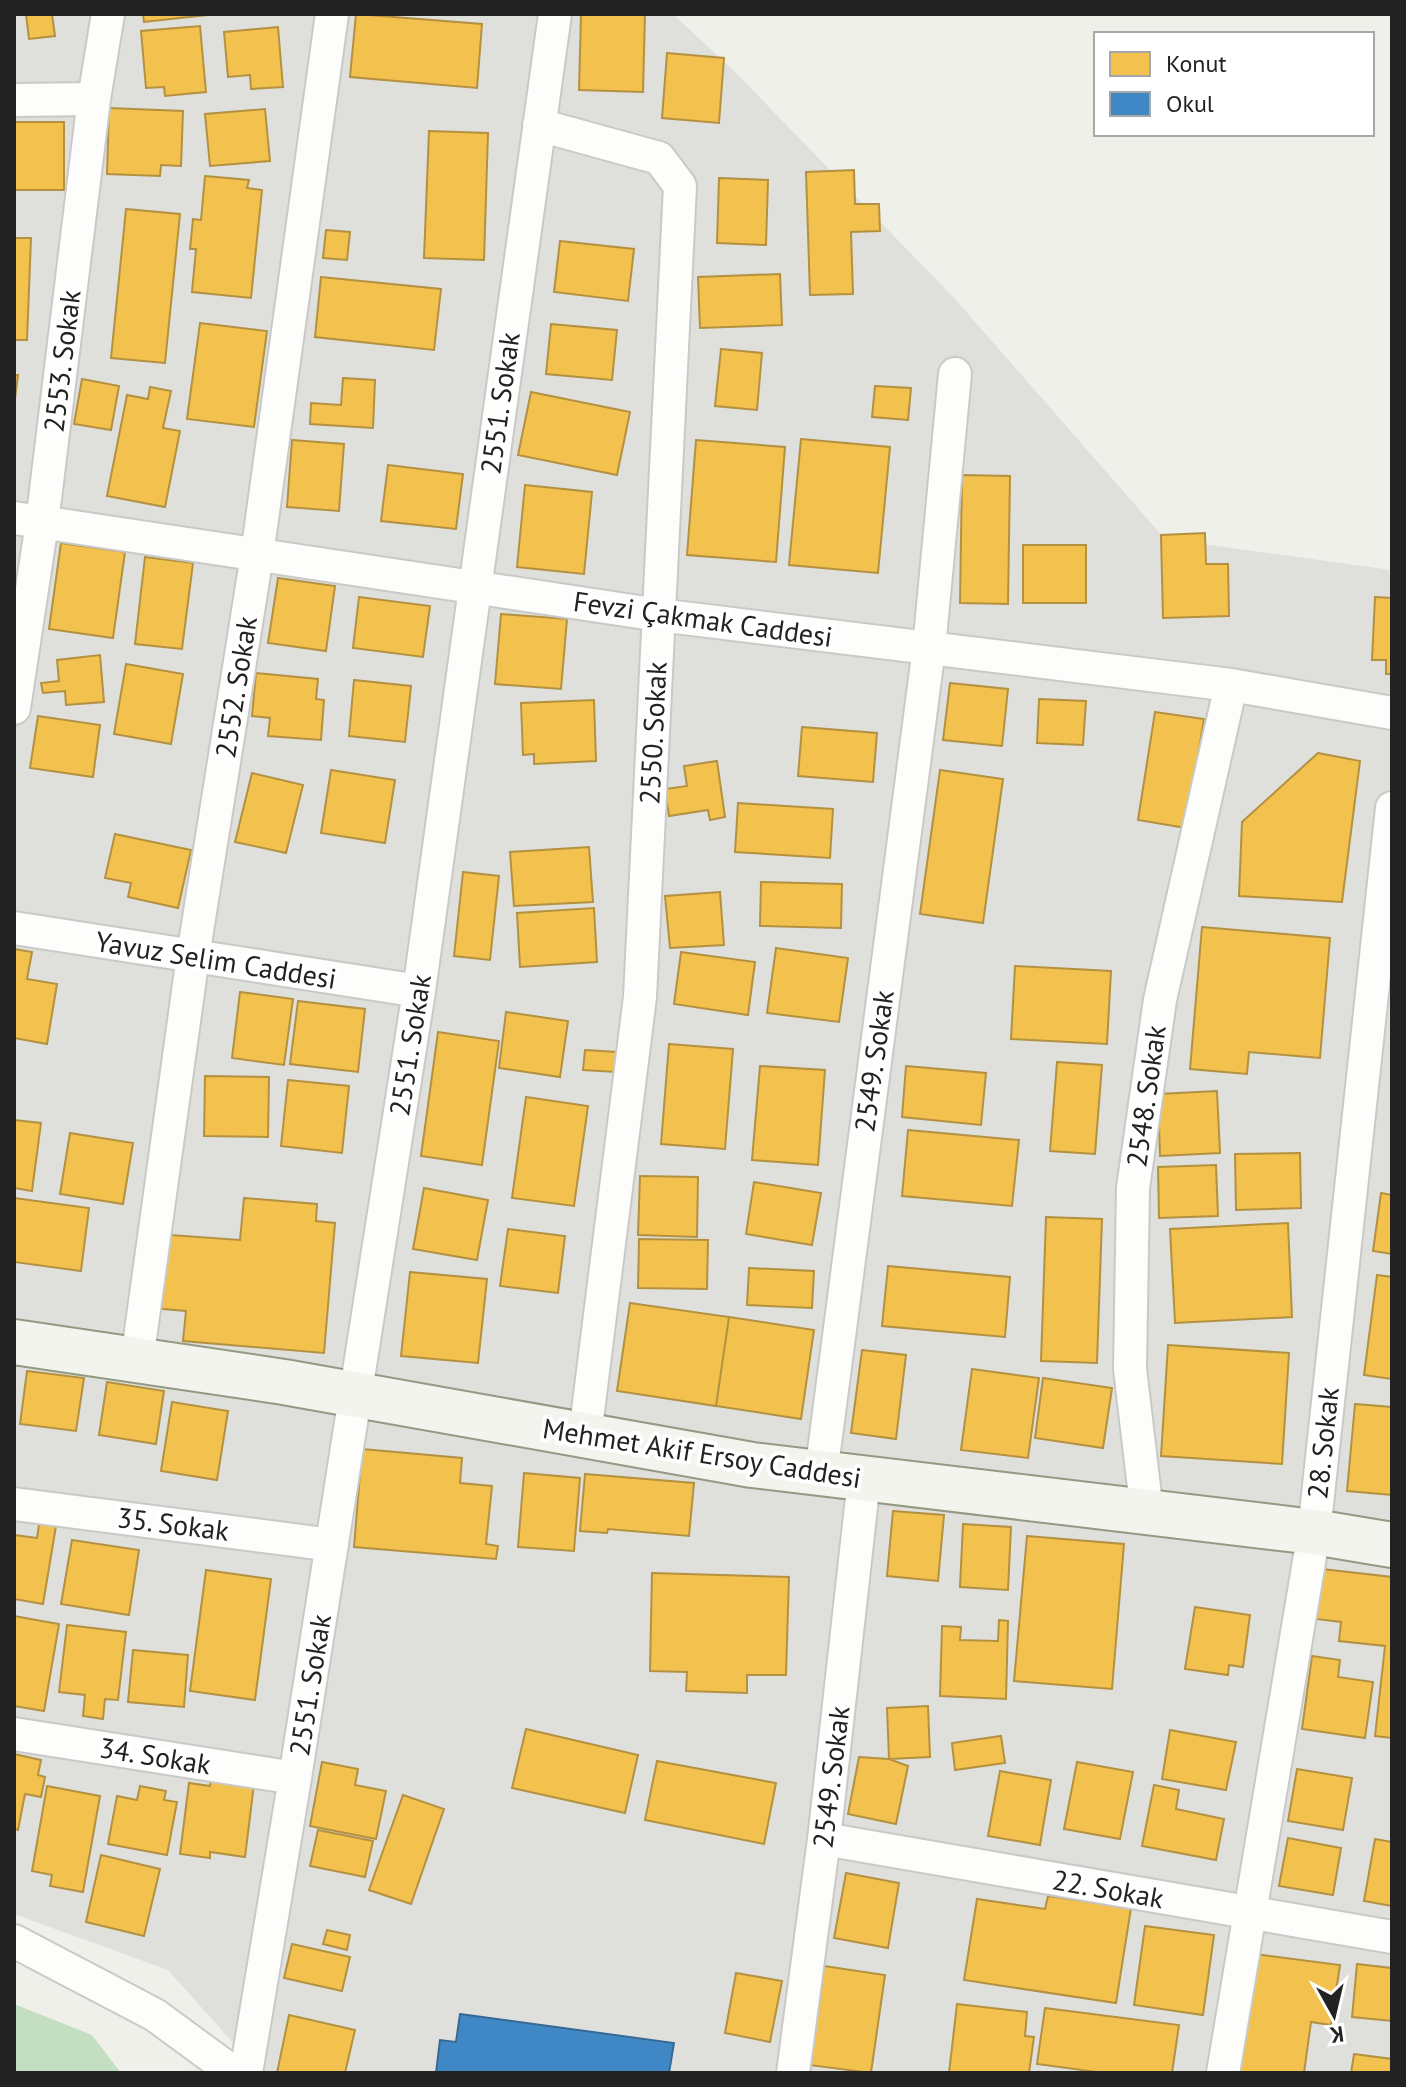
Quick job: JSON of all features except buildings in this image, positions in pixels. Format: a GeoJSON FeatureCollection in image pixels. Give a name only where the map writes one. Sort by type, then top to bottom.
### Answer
{"type":"FeatureCollection","features":[{"type":"Feature","properties":{"kind":"street","name":"2553. Sokak"},"geometry":{"type":"LineString","coordinates":[[14,708],[28,521],[108,14]]}},
{"type":"Feature","properties":{"kind":"street","name":"2552. Sokak"},"geometry":{"type":"LineString","coordinates":[[137,1360],[193,956],[257,555],[332,14]]}},
{"type":"Feature","properties":{"kind":"street","name":"2551. Sokak"},"geometry":{"type":"LineString","coordinates":[[246,2073],[419,991],[555,14]]}},
{"type":"Feature","properties":{"kind":"street"},"geometry":{"type":"LineString","coordinates":[[14,100],[94,99]]}},
{"type":"Feature","properties":{"kind":"street","name":"2550. Sokak"},"geometry":{"type":"LineString","coordinates":[[539,125],[659,158],[680,186],[640,997],[585,1435]]}},
{"type":"Feature","properties":{"kind":"street","name":"2549. Sokak"},"geometry":{"type":"LineString","coordinates":[[821,1474],[929,648],[955,374]]}},
{"type":"Feature","properties":{"kind":"street","name":"Fevzi Çakmak Caddesi"},"geometry":{"type":"LineString","coordinates":[[28,521],[659,615],[1231,685],[1392,713]]}},
{"type":"Feature","properties":{"kind":"street","name":"2548. Sokak"},"geometry":{"type":"LineString","coordinates":[[1147,1513],[1130,1369],[1133,1188],[1160,1000],[1231,685]]}},
{"type":"Feature","properties":{"kind":"street","name":"28. Sokak"},"geometry":{"type":"LineString","coordinates":[[1223,2073],[1314,1532],[1392,808]]}},
{"type":"Feature","properties":{"kind":"street","name":"Yavuz Selim Caddesi"},"geometry":{"type":"LineString","coordinates":[[14,928],[419,991]]}},
{"type":"Feature","properties":{"kind":"street","name":"Mehmet Akif Ersoy Caddesi"},"geometry":{"type":"LineString","coordinates":[[14,1342],[356,1394],[752,1465],[1314,1532],[1392,1545]]}},
{"type":"Feature","properties":{"kind":"street","name":"2549. Sokak"},"geometry":{"type":"LineString","coordinates":[[793,2073],[824,1839],[864,1480]]}},
{"type":"Feature","properties":{"kind":"street","name":"35. Sokak"},"geometry":{"type":"LineString","coordinates":[[14,1504],[332,1545]]}},
{"type":"Feature","properties":{"kind":"street","name":"34. Sokak"},"geometry":{"type":"LineString","coordinates":[[14,1734],[295,1778]]}},
{"type":"Feature","properties":{"kind":"street","name":"22. Sokak"},"geometry":{"type":"LineString","coordinates":[[824,1839],[1392,1937]]}},
{"type":"Feature","properties":{"kind":"street"},"geometry":{"type":"LineString","coordinates":[[14,1941],[155,2015],[234,2073]]}},
{"type":"Feature","properties":{"kind":"shaded area"},"geometry":{"type":"Polygon","coordinates":[[[14,14],[673,14],[737,74],[956,300],[1165,539],[1392,570],[1392,2073],[260,2073],[168,1970],[14,1914],[14,14]]]}},
{"type":"Feature","properties":{"kind":"green space"},"geometry":{"type":"Polygon","coordinates":[[[14,2004],[92,2035],[121,2073],[14,2073],[14,2004]]]}}]}
